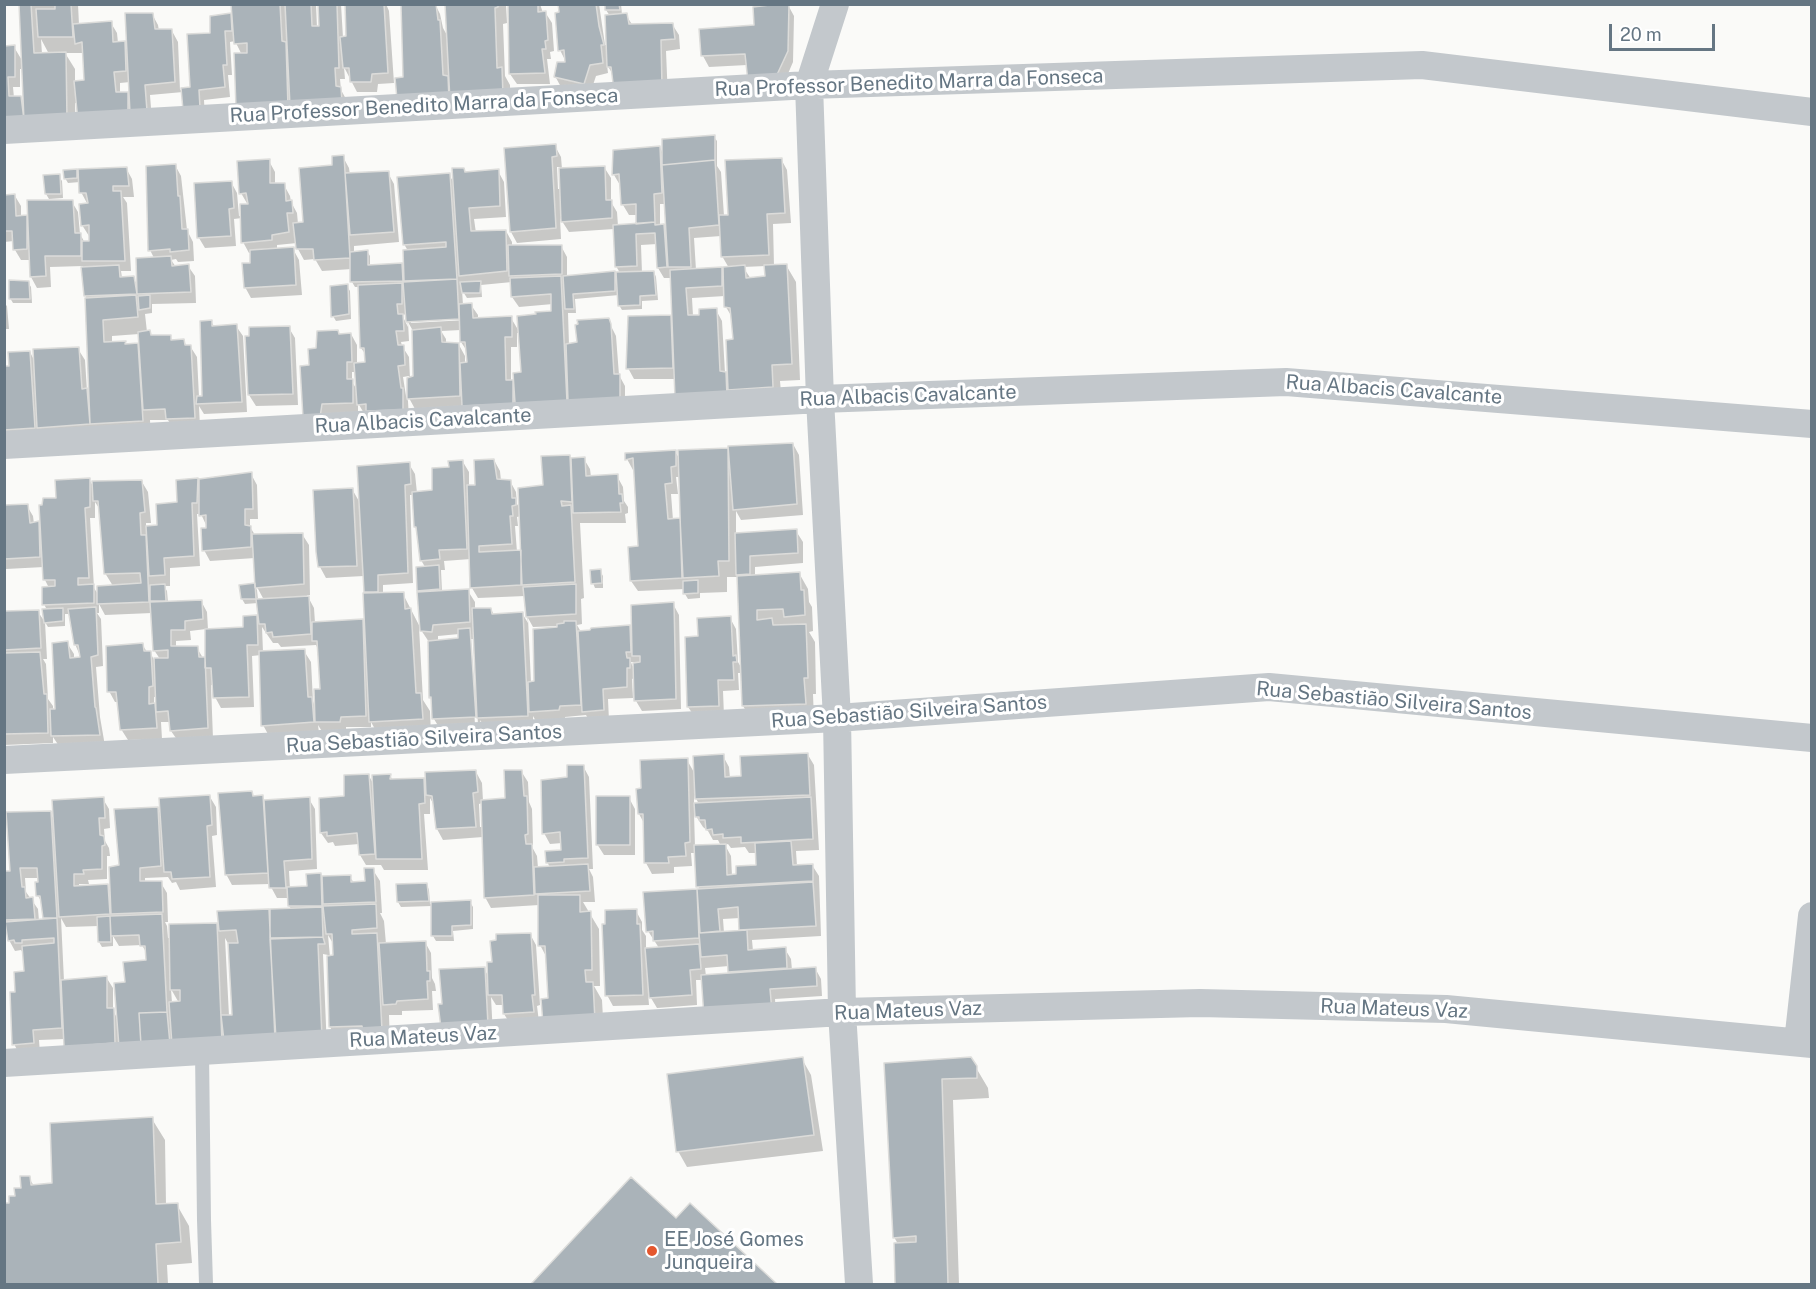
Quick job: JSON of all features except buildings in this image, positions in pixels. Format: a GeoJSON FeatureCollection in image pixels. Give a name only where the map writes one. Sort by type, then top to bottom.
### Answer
{"type":"FeatureCollection","features":[{"type":"Feature","properties":{"kind":"street"},"geometry":{"type":"LineString","coordinates":[[835,4],[809,85],[820,399],[837,718],[842,1012],[858,1284]]}},
{"type":"Feature","properties":{"kind":"street","name":"Rua Professor Benedito Marra da Fonseca"},"geometry":{"type":"LineString","coordinates":[[4,130],[809,85],[1422,65],[1812,112]]}},
{"type":"Feature","properties":{"kind":"street","name":"Rua Albacis Cavalcante"},"geometry":{"type":"LineString","coordinates":[[4,444],[820,399],[1286,382],[1812,424]]}},
{"type":"Feature","properties":{"kind":"street","name":"Rua Sebastião Silveira Santos"},"geometry":{"type":"LineString","coordinates":[[4,760],[837,718],[1269,687],[1812,738]]}},
{"type":"Feature","properties":{"kind":"street"},"geometry":{"type":"LineString","coordinates":[[1805,1043],[1812,916]]}},
{"type":"Feature","properties":{"kind":"street","name":"Rua Mateus Vaz"},"geometry":{"type":"LineString","coordinates":[[4,1063],[842,1012],[1200,1003],[1446,1009],[1805,1043]]}},
{"type":"Feature","properties":{"kind":"lane"},"geometry":{"type":"LineString","coordinates":[[202,1051],[206,1284]]}},
{"type":"Feature","properties":{"kind":"place","name":"EE José Gomes Junqueira"},"geometry":{"type":"Point","coordinates":[652,1251]}}]}
